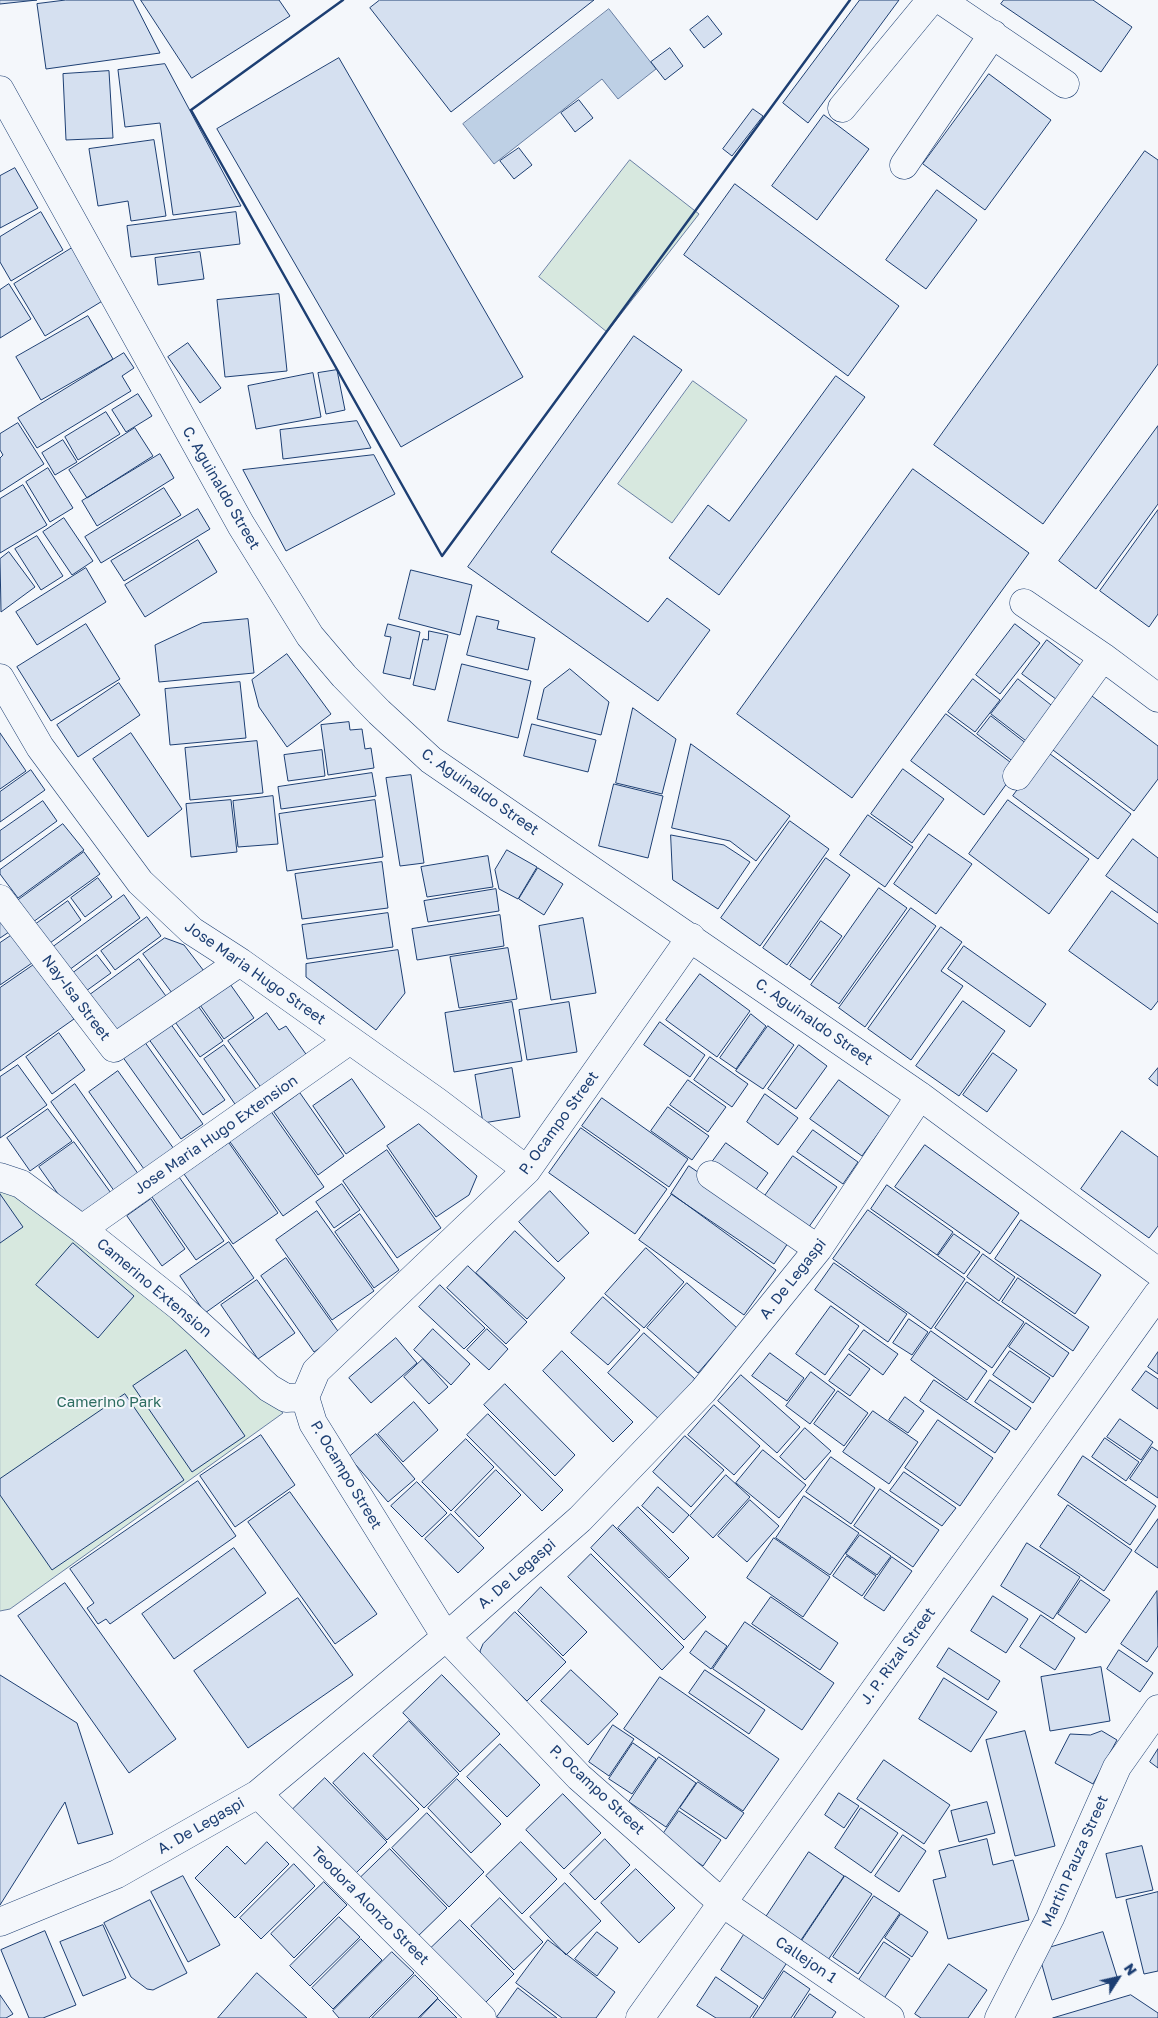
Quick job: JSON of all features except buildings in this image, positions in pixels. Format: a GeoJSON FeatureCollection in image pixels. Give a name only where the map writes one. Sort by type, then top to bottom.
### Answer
{"type":"FeatureCollection","features":[{"type":"Feature","properties":{"kind":"street"},"geometry":{"type":"LineString","coordinates":[[842,108],[931,0]]}},
{"type":"Feature","properties":{"kind":"street"},"geometry":{"type":"LineString","coordinates":[[941,0],[1064,84]]}},
{"type":"Feature","properties":{"kind":"street"},"geometry":{"type":"LineString","coordinates":[[904,165],[993,34]]}},
{"type":"Feature","properties":{"kind":"street","name":"C. Aguinaldo Street"},"geometry":{"type":"LineString","coordinates":[[0,90],[240,525],[310,636],[344,676],[379,712],[430,760],[691,937],[920,1096],[1158,1272]]}},
{"type":"Feature","properties":{"kind":"street"},"geometry":{"type":"LineString","coordinates":[[1024,603],[1103,657],[1158,698]]}},
{"type":"Feature","properties":{"kind":"street"},"geometry":{"type":"LineString","coordinates":[[1017,776],[1103,657]]}},
{"type":"Feature","properties":{"kind":"street","name":"Jose Maria Hugo Street"},"geometry":{"type":"LineString","coordinates":[[0,678],[40,747],[140,882],[192,931],[240,962],[436,1101],[527,1170]]}},
{"type":"Feature","properties":{"kind":"street","name":"Nay-Isa Street"},"geometry":{"type":"LineString","coordinates":[[0,899],[114,1048],[240,962]]}},
{"type":"Feature","properties":{"kind":"street","name":"P. Ocampo Street"},"geometry":{"type":"LineString","coordinates":[[691,937],[527,1170],[316,1371],[305,1397],[313,1423],[446,1637],[580,1777],[721,1902]]}},
{"type":"Feature","properties":{"kind":"street","name":"Jose Maria Hugo Extension"},"geometry":{"type":"LineString","coordinates":[[82,1229],[350,1040]]}},
{"type":"Feature","properties":{"kind":"street","name":"A. De Legaspi"},"geometry":{"type":"LineString","coordinates":[[0,1922],[117,1874],[258,1794],[446,1637],[580,1519],[704,1390],[818,1249],[920,1096]]}},
{"type":"Feature","properties":{"kind":"street"},"geometry":{"type":"LineString","coordinates":[[711,1175],[818,1249]]}},
{"type":"Feature","properties":{"kind":"street","name":"Camerino Extension"},"geometry":{"type":"LineString","coordinates":[[0,1177],[20,1184],[82,1229],[180,1307],[269,1388],[286,1398],[305,1397]]}},
{"type":"Feature","properties":{"kind":"street","name":"J. P. Rizal Street"},"geometry":{"type":"LineString","coordinates":[[640,2018],[721,1902],[1158,1294]]}},
{"type":"Feature","properties":{"kind":"street","name":"Martin Pauza Street"},"geometry":{"type":"LineString","coordinates":[[1000,2018],[1050,1918],[1117,1767],[1158,1708]]}},
{"type":"Feature","properties":{"kind":"street","name":"Teodora Alonzo Street"},"geometry":{"type":"LineString","coordinates":[[258,1794],[482,2018]]}},
{"type":"Feature","properties":{"kind":"street","name":"Callejon 1"},"geometry":{"type":"LineString","coordinates":[[721,1902],[890,2018]]}},
{"type":"Feature","properties":{"kind":"green space"},"geometry":{"type":"Polygon","coordinates":[[[630,160],[699,214],[607,332],[539,277],[630,160]]]}},
{"type":"Feature","properties":{"kind":"green space"},"geometry":{"type":"Polygon","coordinates":[[[693,381],[747,420],[672,523],[618,484],[693,381]]]}},
{"type":"Feature","properties":{"kind":"green space","name":"Camerino Park"},"geometry":{"type":"Polygon","coordinates":[[[0,1183],[186,1324],[283,1413],[10,1609],[0,1611],[0,1183]]]}},
{"type":"Feature","properties":{"kind":"water"},"geometry":{"type":"Polygon","coordinates":[[[609,9],[656,69],[618,99],[602,79],[494,164],[463,124],[609,9]]]}},
{"type":"Feature","properties":{"kind":"wall"},"geometry":{"type":"LineString","coordinates":[[343,0],[191,110],[442,556],[850,0]]}}]}
